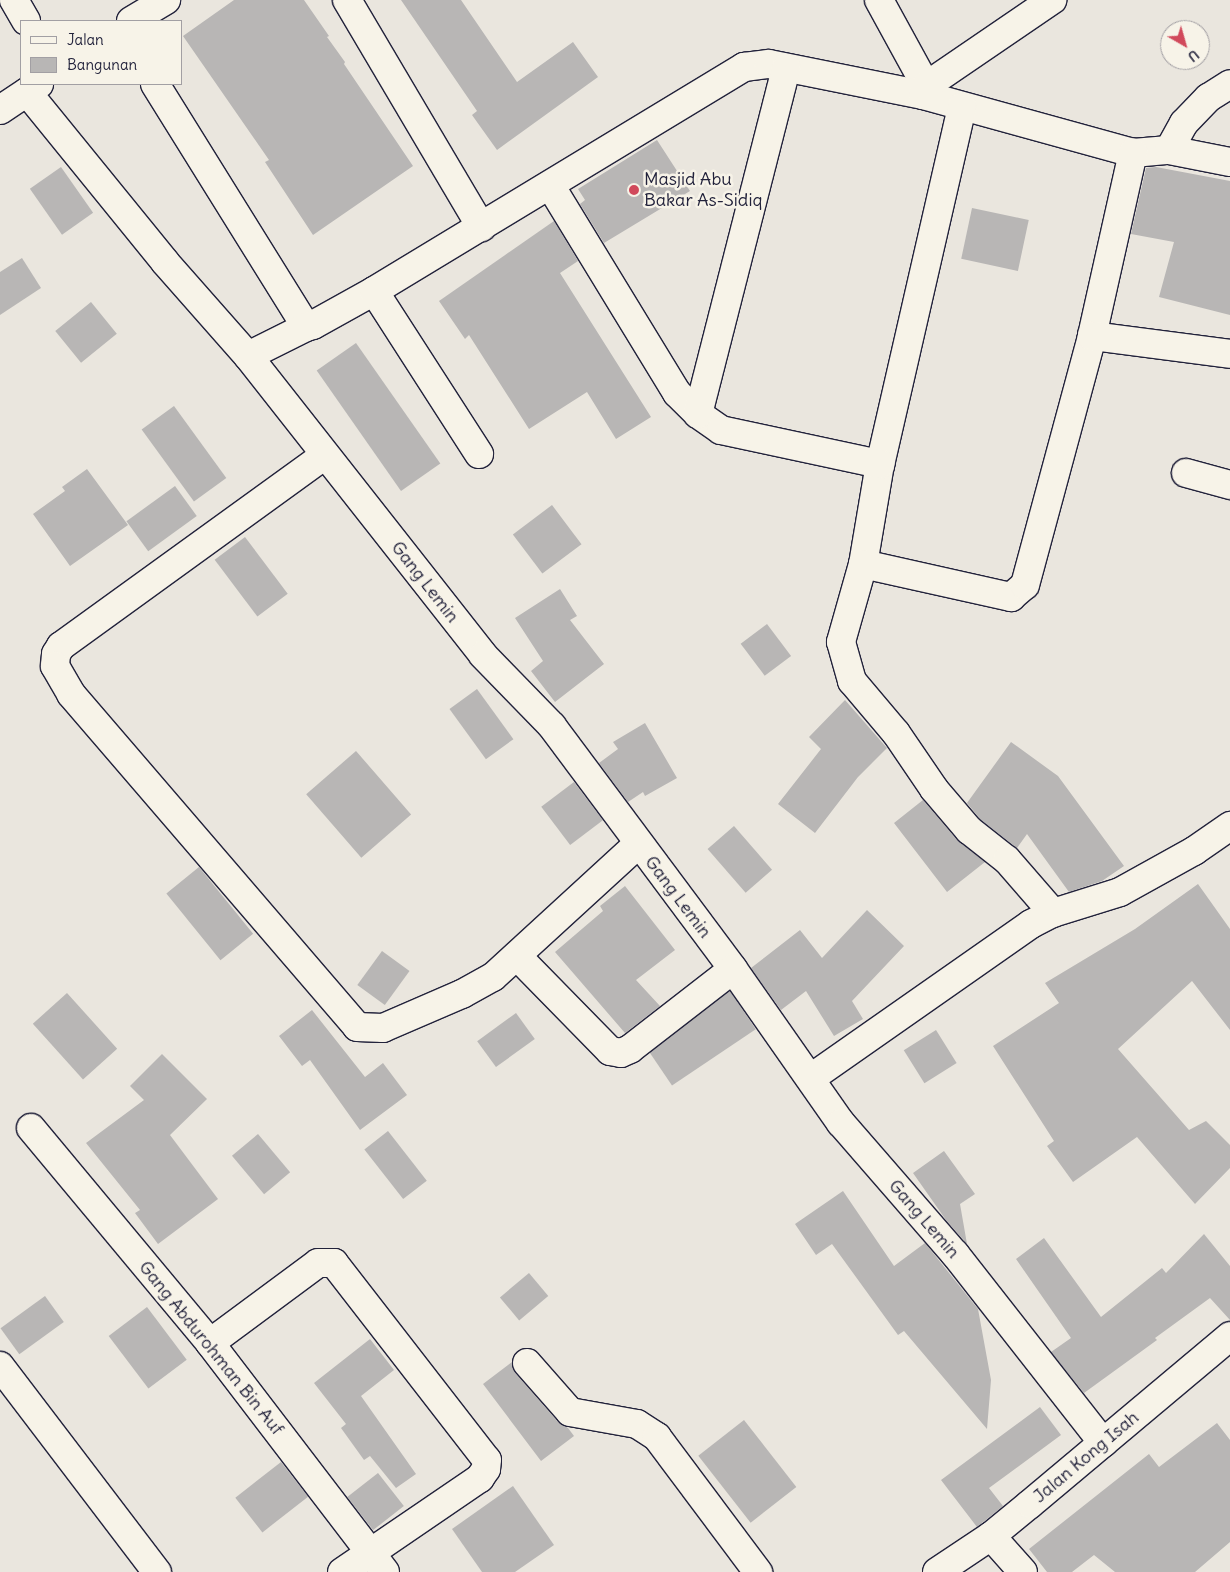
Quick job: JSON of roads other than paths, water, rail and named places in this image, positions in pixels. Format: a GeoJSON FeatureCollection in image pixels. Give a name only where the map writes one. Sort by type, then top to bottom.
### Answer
{"type":"FeatureCollection","features":[{"type":"Feature","properties":{"kind":"street"},"geometry":{"type":"LineString","coordinates":[[14,0],[25,20]]}},
{"type":"Feature","properties":{"kind":"street"},"geometry":{"type":"LineString","coordinates":[[133,20],[166,0]]}},
{"type":"Feature","properties":{"kind":"street"},"geometry":{"type":"LineString","coordinates":[[347,0],[481,227]]}},
{"type":"Feature","properties":{"kind":"street"},"geometry":{"type":"LineString","coordinates":[[879,0],[924,91]]}},
{"type":"Feature","properties":{"kind":"street"},"geometry":{"type":"LineString","coordinates":[[924,91],[1052,0]]}},
{"type":"Feature","properties":{"kind":"street"},"geometry":{"type":"LineString","coordinates":[[248,356],[313,325],[374,291],[744,67],[769,64],[924,91],[962,108],[1133,153],[1169,150],[1230,162]]}},
{"type":"Feature","properties":{"kind":"street"},"geometry":{"type":"LineString","coordinates":[[698,414],[786,68]]}},
{"type":"Feature","properties":{"kind":"street"},"geometry":{"type":"LineString","coordinates":[[1169,150],[1184,123],[1208,98],[1230,84]]}},
{"type":"Feature","properties":{"kind":"street"},"geometry":{"type":"LineString","coordinates":[[156,85],[306,327]]}},
{"type":"Feature","properties":{"kind":"street"},"geometry":{"type":"LineString","coordinates":[[0,110],[33,88]]}},
{"type":"Feature","properties":{"kind":"street","name":"Gang Lemin"},"geometry":{"type":"LineString","coordinates":[[33,88],[164,262],[248,356],[483,655],[552,726],[638,844],[733,969],[841,1123],[955,1254],[1103,1443]]}},
{"type":"Feature","properties":{"kind":"street"},"geometry":{"type":"LineString","coordinates":[[962,108],[880,464],[863,564],[841,642],[852,680],[896,733],[934,789],[969,830],[1007,860],[1053,913]]}},
{"type":"Feature","properties":{"kind":"street"},"geometry":{"type":"LineString","coordinates":[[863,564],[1011,597],[1022,589],[1028,580],[1092,336],[1133,153]]}},
{"type":"Feature","properties":{"kind":"street"},"geometry":{"type":"LineString","coordinates":[[550,186],[677,393],[698,414],[721,430],[880,464]]}},
{"type":"Feature","properties":{"kind":"street"},"geometry":{"type":"LineString","coordinates":[[374,291],[479,454]]}},
{"type":"Feature","properties":{"kind":"street"},"geometry":{"type":"LineString","coordinates":[[1092,336],[1230,354]]}},
{"type":"Feature","properties":{"kind":"street"},"geometry":{"type":"LineString","coordinates":[[326,455],[62,646],[56,654],[55,666],[71,694],[357,1027],[383,1028],[462,994],[493,976],[638,844]]}},
{"type":"Feature","properties":{"kind":"street"},"geometry":{"type":"LineString","coordinates":[[1186,473],[1230,485]]}},
{"type":"Feature","properties":{"kind":"street"},"geometry":{"type":"LineString","coordinates":[[811,1078],[1031,924],[1053,913],[1120,892],[1194,851],[1230,826]]}},
{"type":"Feature","properties":{"kind":"street"},"geometry":{"type":"LineString","coordinates":[[517,956],[610,1051],[621,1053],[630,1049],[733,969]]}},
{"type":"Feature","properties":{"kind":"street","name":"Gang Abdurohman Bin Auf"},"geometry":{"type":"LineString","coordinates":[[31,1128],[210,1343],[378,1562]]}},
{"type":"Feature","properties":{"kind":"street"},"geometry":{"type":"LineString","coordinates":[[210,1343],[318,1263],[334,1263],[487,1460],[486,1470],[480,1478],[378,1562],[342,1572]]}},
{"type":"Feature","properties":{"kind":"street","name":"Jalan Kong Isah"},"geometry":{"type":"LineString","coordinates":[[936,1572],[991,1536],[1230,1336]]}},
{"type":"Feature","properties":{"kind":"street"},"geometry":{"type":"LineString","coordinates":[[527,1363],[570,1412],[638,1424],[658,1437],[758,1572]]}},
{"type":"Feature","properties":{"kind":"street"},"geometry":{"type":"LineString","coordinates":[[0,1366],[157,1572]]}},
{"type":"Feature","properties":{"kind":"street"},"geometry":{"type":"LineString","coordinates":[[991,1536],[1023,1572]]}},
{"type":"Feature","properties":{"kind":"place","name":"Masjid Abu Bakar As-Sidiq"},"geometry":{"type":"Point","coordinates":[634,190]}}]}
